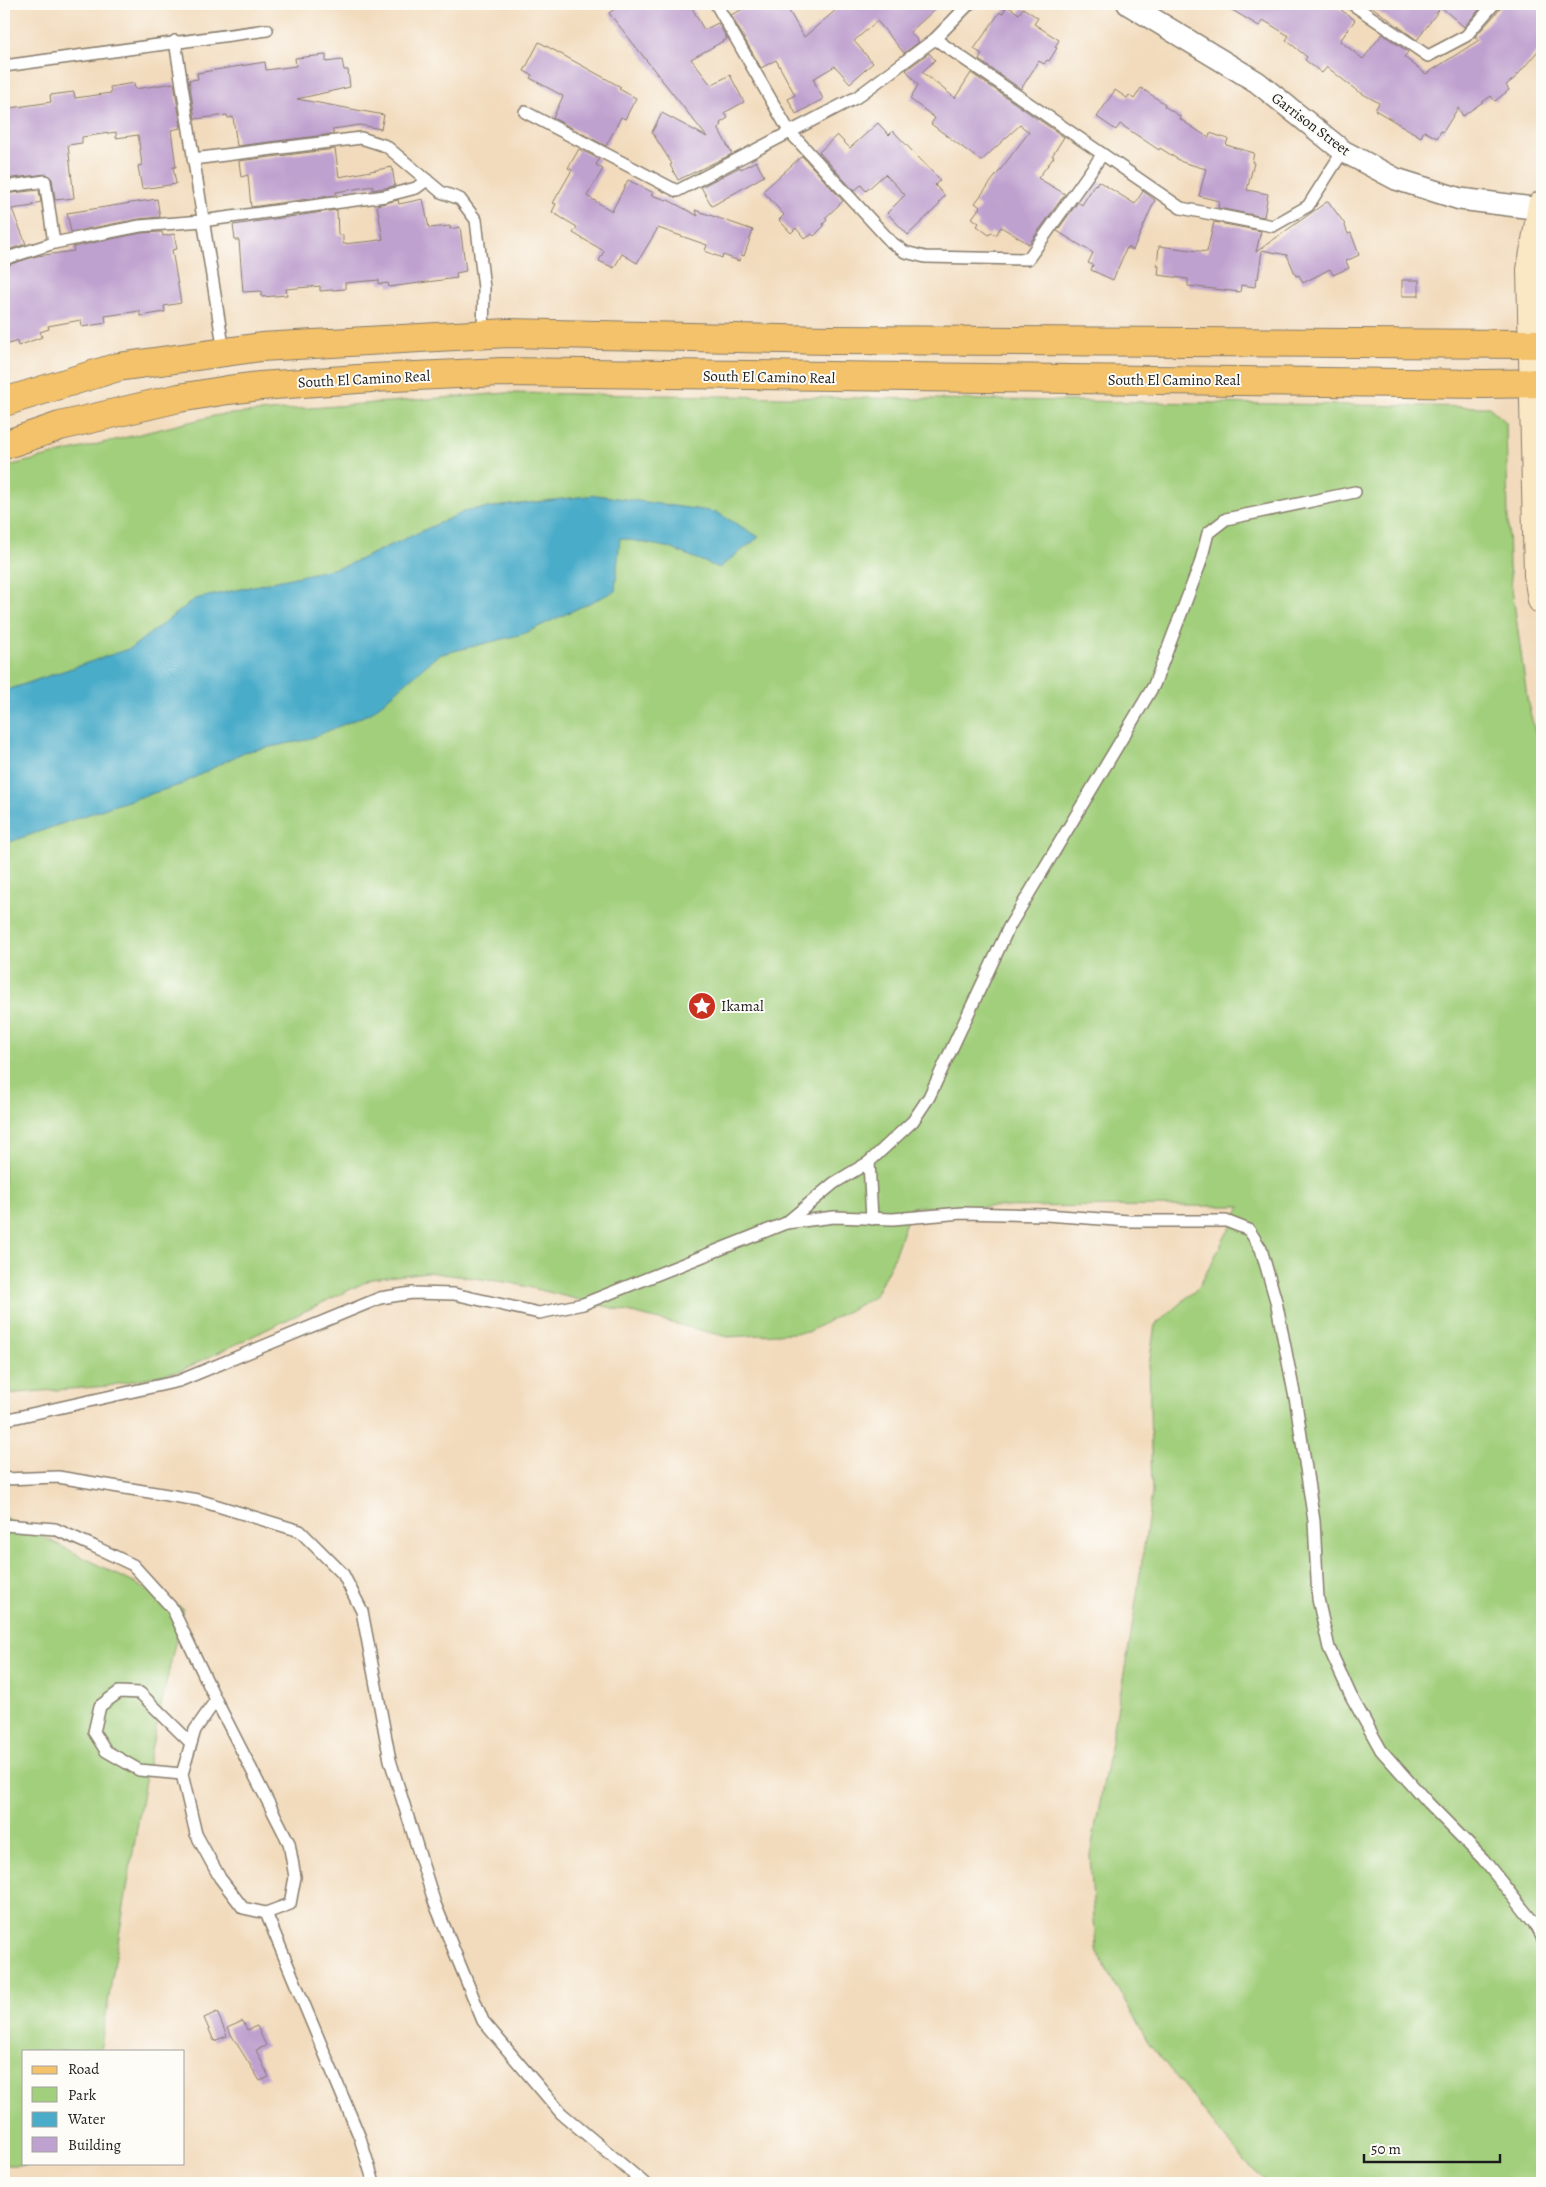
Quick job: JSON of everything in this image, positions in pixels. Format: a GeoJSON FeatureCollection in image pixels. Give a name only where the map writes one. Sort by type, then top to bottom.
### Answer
{"type":"FeatureCollection","features":[{"type":"Feature","properties":{"kind":"main road"},"geometry":{"type":"LineString","coordinates":[[1541,207],[1532,270],[1538,383],[1538,575],[1542,600]]}},
{"type":"Feature","properties":{"kind":"main road"},"geometry":{"type":"LineString","coordinates":[[4,402],[118,368],[224,352],[261,347],[508,333],[840,340],[1537,344]]}},
{"type":"Feature","properties":{"kind":"main road"},"geometry":{"type":"LineString","coordinates":[[179,398],[189,384],[212,373],[224,352]]}},
{"type":"Feature","properties":{"kind":"main road","name":"South El Camino Real"},"geometry":{"type":"LineString","coordinates":[[4,445],[60,426],[179,398],[260,386],[372,378],[502,372],[766,377],[1538,383]]}},
{"type":"Feature","properties":{"kind":"street","name":"Garrison Street"},"geometry":{"type":"LineString","coordinates":[[1132,5],[1257,82],[1343,151],[1396,179],[1460,199],[1541,207]]}},
{"type":"Feature","properties":{"kind":"lane"},"geometry":{"type":"LineString","coordinates":[[716,4],[789,131],[891,242],[906,252],[925,257],[1028,259],[1102,155]]}},
{"type":"Feature","properties":{"kind":"lane"},"geometry":{"type":"LineString","coordinates":[[525,112],[677,191],[857,97],[935,39],[969,4]]}},
{"type":"Feature","properties":{"kind":"lane"},"geometry":{"type":"LineString","coordinates":[[1352,4],[1428,56],[1466,36],[1494,4]]}},
{"type":"Feature","properties":{"kind":"lane"},"geometry":{"type":"LineString","coordinates":[[4,66],[174,41],[267,30]]}},
{"type":"Feature","properties":{"kind":"lane"},"geometry":{"type":"LineString","coordinates":[[935,39],[1181,208],[1273,226],[1308,206],[1343,151]]}},
{"type":"Feature","properties":{"kind":"lane"},"geometry":{"type":"LineString","coordinates":[[174,41],[224,352]]}},
{"type":"Feature","properties":{"kind":"lane"},"geometry":{"type":"LineString","coordinates":[[193,159],[361,138],[386,146],[441,192],[460,199],[476,220],[484,288],[483,335]]}},
{"type":"Feature","properties":{"kind":"lane"},"geometry":{"type":"LineString","coordinates":[[4,259],[54,243],[140,226],[202,221],[385,196],[416,188],[427,180]]}},
{"type":"Feature","properties":{"kind":"lane"},"geometry":{"type":"LineString","coordinates":[[4,187],[45,181],[54,243]]}},
{"type":"Feature","properties":{"kind":"lane"},"geometry":{"type":"LineString","coordinates":[[786,1223],[834,1183],[869,1162],[913,1121],[929,1098],[1009,927],[1154,685],[1200,564],[1208,533],[1226,519],[1355,492]]}},
{"type":"Feature","properties":{"kind":"lane"},"geometry":{"type":"LineString","coordinates":[[869,1162],[872,1218]]}},
{"type":"Feature","properties":{"kind":"lane"},"geometry":{"type":"LineString","coordinates":[[4,1420],[179,1381],[380,1298],[412,1293],[454,1294],[539,1313],[583,1304],[786,1223],[834,1217],[893,1219],[962,1213],[1046,1215],[1129,1221],[1226,1221],[1249,1230],[1261,1249],[1276,1301],[1296,1403],[1314,1521],[1318,1599],[1329,1648],[1350,1696],[1382,1750],[1428,1803],[1483,1860],[1534,1923],[1542,1939]]}},
{"type":"Feature","properties":{"kind":"lane"},"geometry":{"type":"LineString","coordinates":[[4,1479],[58,1477],[198,1500],[300,1531],[343,1574],[362,1611],[390,1760],[435,1904],[483,2021],[561,2113],[644,2183]]}},
{"type":"Feature","properties":{"kind":"lane"},"geometry":{"type":"LineString","coordinates":[[4,1525],[55,1529],[133,1565],[172,1608],[216,1700],[289,1843],[295,1877],[290,1904],[266,1913],[243,1908],[220,1878],[196,1834],[182,1774],[195,1730],[216,1700]]}},
{"type":"Feature","properties":{"kind":"lane"},"geometry":{"type":"LineString","coordinates":[[182,1774],[139,1770],[106,1751],[94,1732],[100,1706],[119,1692],[140,1692],[191,1743]]}},
{"type":"Feature","properties":{"kind":"lane"},"geometry":{"type":"LineString","coordinates":[[266,1913],[360,2138],[374,2183]]}},
{"type":"Feature","properties":{"kind":"green space"},"geometry":{"type":"Polygon","coordinates":[[[507,393],[1489,407],[1506,422],[1509,566],[1528,704],[1542,759],[1542,2183],[1269,2183],[1246,2164],[1148,2042],[1096,1950],[1090,1855],[1130,1641],[1152,1493],[1149,1364],[1155,1325],[1199,1287],[1241,1206],[911,1207],[892,1262],[874,1297],[808,1332],[728,1337],[512,1283],[427,1272],[372,1279],[180,1371],[108,1386],[4,1394],[4,467],[218,415],[507,393]]]}},
{"type":"Feature","properties":{"kind":"green space"},"geometry":{"type":"Polygon","coordinates":[[[4,1517],[183,1608],[147,1768],[100,2050],[22,2050],[22,2164],[82,2165],[4,2165],[4,1517]]]}},
{"type":"Feature","properties":{"kind":"water"},"geometry":{"type":"Polygon","coordinates":[[[596,495],[716,512],[759,537],[719,568],[670,548],[620,538],[615,591],[523,634],[438,655],[371,713],[306,740],[244,752],[180,785],[118,804],[4,844],[4,691],[131,648],[195,599],[345,566],[468,510],[596,495]]]}},
{"type":"Feature","properties":{"kind":"building"},"geometry":{"type":"Polygon","coordinates":[[[621,4],[690,4],[704,30],[718,23],[727,39],[691,59],[711,85],[730,75],[744,102],[724,113],[728,118],[720,123],[722,125],[718,128],[732,154],[678,180],[670,165],[672,164],[652,132],[662,113],[707,137],[609,13],[621,4]]]}},
{"type":"Feature","properties":{"kind":"building"},"geometry":{"type":"Polygon","coordinates":[[[753,4],[785,4],[804,37],[843,4],[941,4],[910,32],[919,42],[904,53],[877,21],[854,41],[873,63],[850,83],[835,66],[813,79],[823,99],[796,114],[788,99],[795,95],[776,60],[761,68],[731,15],[753,4]]]}},
{"type":"Feature","properties":{"kind":"building"},"geometry":{"type":"Polygon","coordinates":[[[1222,4],[1333,4],[1355,20],[1340,41],[1363,59],[1382,34],[1408,52],[1404,57],[1426,74],[1479,40],[1475,37],[1500,9],[1501,4],[1542,4],[1542,46],[1515,78],[1506,85],[1509,90],[1495,101],[1491,96],[1463,116],[1458,108],[1437,138],[1424,131],[1421,137],[1375,110],[1379,103],[1356,90],[1327,67],[1322,73],[1305,60],[1307,57],[1286,40],[1289,36],[1263,20],[1259,26],[1222,4]]]}},
{"type":"Feature","properties":{"kind":"building"},"geometry":{"type":"Polygon","coordinates":[[[1368,4],[1484,4],[1464,27],[1441,7],[1417,40],[1368,4]]]}},
{"type":"Feature","properties":{"kind":"building"},"geometry":{"type":"Polygon","coordinates":[[[1007,6],[1019,14],[1023,8],[1038,18],[1034,24],[1059,40],[1055,47],[1057,48],[1049,61],[1047,60],[1044,64],[1039,61],[1021,89],[979,60],[982,54],[974,49],[1000,12],[1002,14],[1007,6]]]}},
{"type":"Feature","properties":{"kind":"building"},"geometry":{"type":"Polygon","coordinates":[[[539,42],[621,87],[619,89],[636,98],[625,119],[621,117],[606,146],[553,118],[563,96],[530,78],[532,75],[524,71],[539,42]]]}},
{"type":"Feature","properties":{"kind":"building"},"geometry":{"type":"Polygon","coordinates":[[[929,53],[935,60],[922,72],[955,98],[971,73],[1064,137],[1052,156],[1054,157],[1038,178],[1065,194],[1029,244],[1001,227],[996,235],[991,232],[989,235],[977,226],[979,223],[972,218],[980,207],[975,203],[1029,132],[1020,125],[981,161],[931,124],[935,118],[910,99],[918,85],[906,70],[929,53]]]}},
{"type":"Feature","properties":{"kind":"building"},"geometry":{"type":"Polygon","coordinates":[[[326,55],[326,62],[342,60],[344,70],[348,70],[350,87],[297,99],[384,115],[381,129],[360,125],[333,129],[333,134],[237,146],[233,117],[228,118],[227,115],[195,119],[189,80],[198,79],[197,73],[265,62],[266,70],[296,66],[295,58],[326,55]]]}},
{"type":"Feature","properties":{"kind":"building"},"geometry":{"type":"Polygon","coordinates":[[[134,83],[135,89],[174,83],[181,128],[171,130],[176,167],[173,167],[176,184],[142,189],[138,166],[142,165],[138,135],[116,138],[116,132],[82,137],[82,143],[68,145],[74,198],[55,200],[52,179],[47,174],[4,179],[4,109],[51,102],[50,95],[74,92],[75,98],[111,93],[110,87],[134,83]]]}},
{"type":"Feature","properties":{"kind":"building"},"geometry":{"type":"Polygon","coordinates":[[[1141,88],[1165,104],[1164,106],[1181,117],[1180,119],[1209,138],[1210,133],[1228,139],[1226,145],[1254,153],[1252,162],[1254,163],[1247,190],[1268,194],[1264,217],[1218,208],[1219,201],[1199,196],[1206,169],[1182,162],[1160,148],[1159,150],[1120,124],[1116,130],[1097,117],[1115,90],[1127,98],[1129,95],[1134,99],[1141,88]]]}},
{"type":"Feature","properties":{"kind":"building"},"geometry":{"type":"Polygon","coordinates":[[[878,123],[889,135],[893,131],[940,180],[935,185],[945,196],[939,202],[940,204],[908,235],[887,213],[905,195],[885,174],[866,191],[861,185],[854,191],[819,152],[837,135],[850,148],[878,123]]]}},
{"type":"Feature","properties":{"kind":"building"},"geometry":{"type":"Polygon","coordinates":[[[335,149],[339,177],[392,167],[395,186],[373,190],[373,186],[336,192],[336,195],[251,207],[248,175],[241,177],[239,161],[335,149]]]}},
{"type":"Feature","properties":{"kind":"building"},"geometry":{"type":"Polygon","coordinates":[[[579,149],[599,159],[596,165],[603,169],[587,196],[612,211],[628,180],[654,193],[651,195],[670,201],[698,216],[695,210],[753,230],[744,256],[741,255],[739,261],[723,255],[722,258],[705,251],[707,245],[658,228],[637,263],[622,254],[614,268],[599,261],[604,251],[573,233],[577,227],[552,212],[556,204],[553,203],[572,170],[568,168],[579,149]]]}},
{"type":"Feature","properties":{"kind":"building"},"geometry":{"type":"Polygon","coordinates":[[[802,156],[843,201],[825,218],[827,220],[823,224],[824,226],[814,236],[812,234],[805,239],[796,228],[791,233],[779,220],[784,215],[763,191],[802,156]]]}},
{"type":"Feature","properties":{"kind":"building"},"geometry":{"type":"Polygon","coordinates":[[[756,161],[764,176],[712,206],[701,187],[756,161]]]}},
{"type":"Feature","properties":{"kind":"building"},"geometry":{"type":"Polygon","coordinates":[[[1098,181],[1135,204],[1143,191],[1155,200],[1133,250],[1127,247],[1113,280],[1091,270],[1093,265],[1088,263],[1093,253],[1057,231],[1078,202],[1082,205],[1098,181]]]}},
{"type":"Feature","properties":{"kind":"building"},"geometry":{"type":"Polygon","coordinates":[[[39,190],[41,202],[33,204],[33,206],[12,209],[26,244],[4,251],[4,194],[39,190]]]}},
{"type":"Feature","properties":{"kind":"building"},"geometry":{"type":"Polygon","coordinates":[[[157,199],[160,217],[139,219],[71,232],[67,213],[157,199]]]}},
{"type":"Feature","properties":{"kind":"building"},"geometry":{"type":"Polygon","coordinates":[[[423,199],[429,228],[450,226],[450,229],[460,227],[466,271],[456,273],[457,278],[389,287],[388,283],[379,284],[379,280],[345,283],[345,289],[320,291],[320,286],[286,289],[287,295],[262,297],[261,291],[243,292],[239,240],[235,240],[233,225],[337,210],[338,235],[343,235],[343,244],[373,241],[383,239],[377,205],[398,200],[399,204],[423,199]]]}},
{"type":"Feature","properties":{"kind":"building"},"geometry":{"type":"Polygon","coordinates":[[[1328,201],[1344,223],[1348,234],[1351,233],[1359,255],[1346,261],[1349,268],[1333,275],[1330,269],[1303,283],[1299,275],[1296,276],[1287,255],[1262,250],[1255,287],[1241,285],[1240,292],[1188,286],[1188,279],[1158,275],[1159,246],[1207,252],[1214,222],[1261,231],[1256,252],[1328,201]]]}},
{"type":"Feature","properties":{"kind":"building"},"geometry":{"type":"Polygon","coordinates":[[[162,232],[163,236],[174,234],[177,249],[172,250],[181,303],[164,306],[165,312],[140,316],[140,311],[105,316],[106,323],[82,327],[81,320],[48,326],[49,329],[40,332],[42,337],[18,346],[17,341],[4,346],[4,266],[37,256],[74,251],[73,247],[141,233],[162,232]]]}},
{"type":"Feature","properties":{"kind":"building"},"geometry":{"type":"Polygon","coordinates":[[[1402,280],[1419,280],[1419,296],[1402,296],[1402,280]]]}},
{"type":"Feature","properties":{"kind":"building"},"geometry":{"type":"Polygon","coordinates":[[[217,2012],[227,2036],[214,2041],[204,2018],[217,2012]]]}},
{"type":"Feature","properties":{"kind":"building"},"geometry":{"type":"Polygon","coordinates":[[[243,2021],[247,2030],[257,2026],[266,2046],[256,2050],[269,2077],[260,2081],[227,2028],[243,2021]]]}},
{"type":"Feature","properties":{"kind":"place","name":"Ikamal"},"geometry":{"type":"Point","coordinates":[702,1006]}}]}
